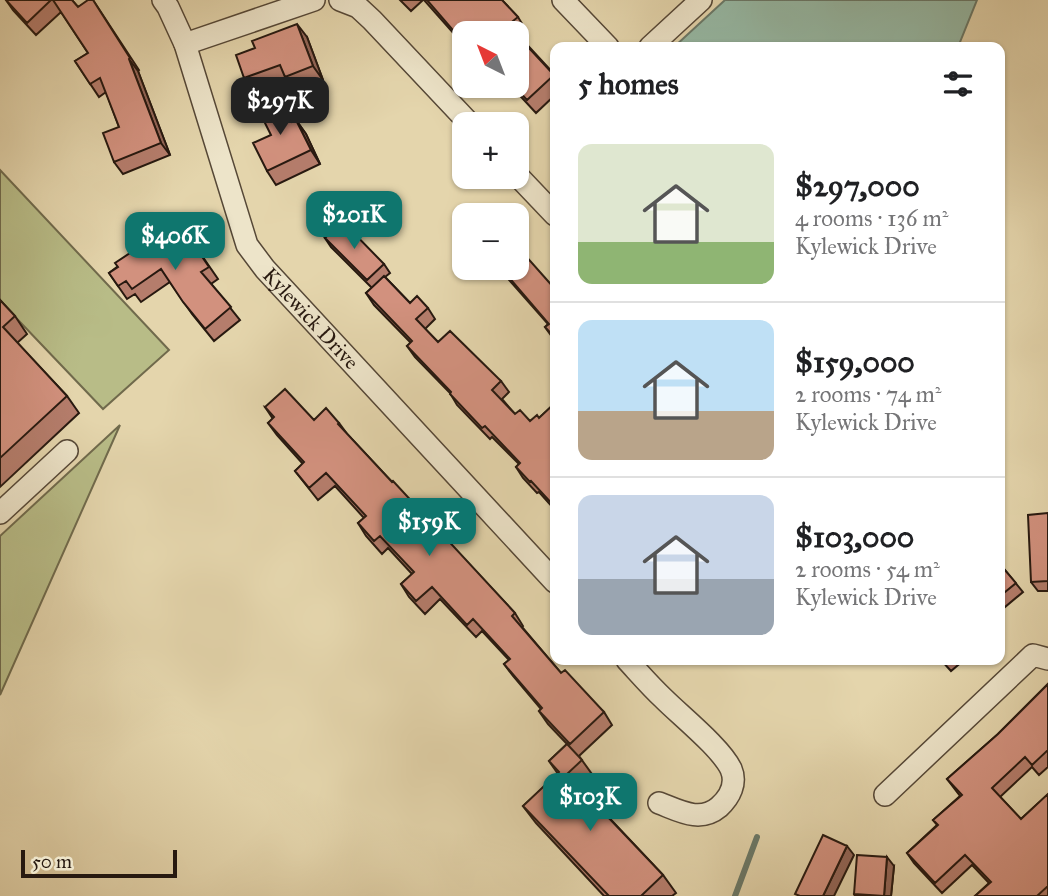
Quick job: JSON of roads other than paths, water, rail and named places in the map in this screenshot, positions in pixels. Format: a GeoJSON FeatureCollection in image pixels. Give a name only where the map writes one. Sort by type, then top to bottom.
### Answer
{"type":"FeatureCollection","features":[{"type":"Feature","properties":{"kind":"street","name":"Kylewick Drive"},"geometry":{"type":"LineString","coordinates":[[163,0],[186,44],[247,245],[265,269],[550,577]]}},
{"type":"Feature","properties":{"kind":"street"},"geometry":{"type":"LineString","coordinates":[[186,44],[314,0]]}},
{"type":"Feature","properties":{"kind":"street"},"geometry":{"type":"LineString","coordinates":[[340,0],[358,7],[372,20],[459,112]]}},
{"type":"Feature","properties":{"kind":"street"},"geometry":{"type":"LineString","coordinates":[[563,0],[603,42]]}},
{"type":"Feature","properties":{"kind":"street"},"geometry":{"type":"LineString","coordinates":[[654,42],[679,7],[701,0]]}},
{"type":"Feature","properties":{"kind":"street"},"geometry":{"type":"LineString","coordinates":[[529,188],[550,210]]}},
{"type":"Feature","properties":{"kind":"street"},"geometry":{"type":"LineString","coordinates":[[0,513],[67,451]]}},
{"type":"Feature","properties":{"kind":"street"},"geometry":{"type":"LineString","coordinates":[[885,795],[1041,657]]}},
{"type":"Feature","properties":{"kind":"street"},"geometry":{"type":"LineString","coordinates":[[632,665],[722,756],[732,770],[733,788],[722,804],[709,815],[688,814],[659,803]]}},
{"type":"Feature","properties":{"kind":"waterway"},"geometry":{"type":"LineString","coordinates":[[735,896],[757,837]]}}]}
